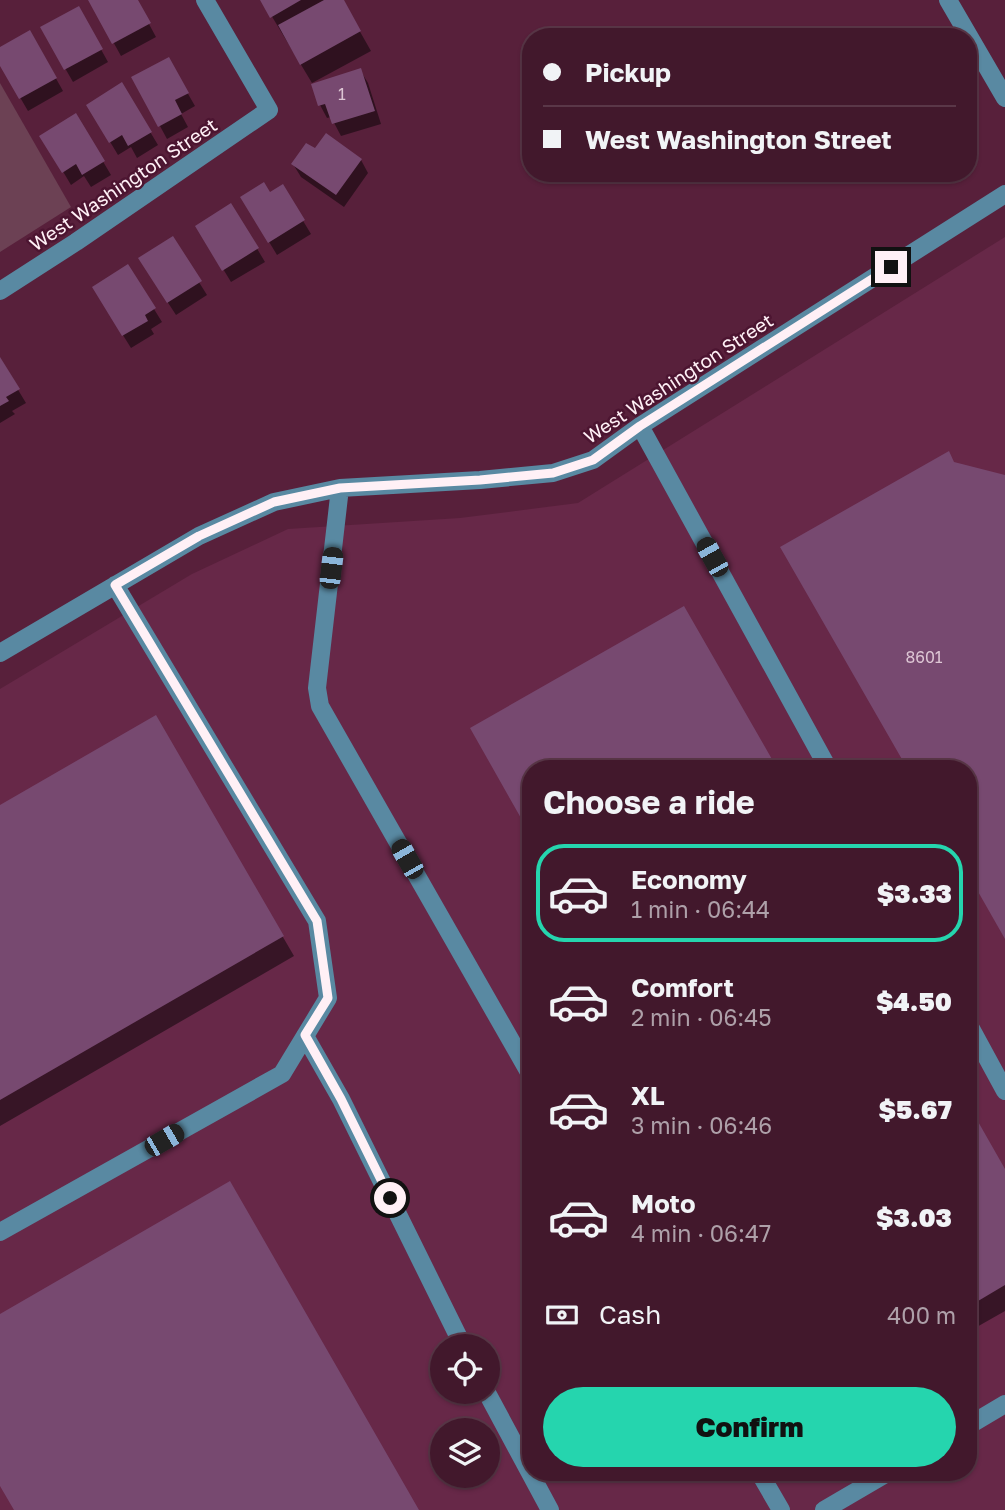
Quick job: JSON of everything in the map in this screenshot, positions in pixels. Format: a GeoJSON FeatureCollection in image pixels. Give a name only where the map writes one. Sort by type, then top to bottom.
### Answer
{"type":"FeatureCollection","features":[{"type":"Feature","properties":{"kind":"street","name":"West Washington Street"},"geometry":{"type":"LineString","coordinates":[[0,291],[270,110],[205,0]]}},
{"type":"Feature","properties":{"kind":"street"},"geometry":{"type":"LineString","coordinates":[[948,0],[964,28]]}},
{"type":"Feature","properties":{"kind":"street"},"geometry":{"type":"LineString","coordinates":[[977,50],[1005,99]]}},
{"type":"Feature","properties":{"kind":"street","name":"West Washington Street"},"geometry":{"type":"LineString","coordinates":[[0,653],[199,536],[274,502],[340,488],[553,473],[593,460],[640,426],[1005,194]]}},
{"type":"Feature","properties":{"kind":"street"},"geometry":{"type":"LineString","coordinates":[[640,426],[824,760]]}},
{"type":"Feature","properties":{"kind":"street"},"geometry":{"type":"LineString","coordinates":[[340,488],[317,688],[320,706],[522,1059]]}},
{"type":"Feature","properties":{"kind":"street"},"geometry":{"type":"LineString","coordinates":[[0,1232],[282,1074],[328,998],[317,921],[115,585]]}},
{"type":"Feature","properties":{"kind":"street"},"geometry":{"type":"LineString","coordinates":[[305,1035],[341,1099],[457,1334]]}},
{"type":"Feature","properties":{"kind":"street"},"geometry":{"type":"LineString","coordinates":[[977,1040],[1005,1091]]}},
{"type":"Feature","properties":{"kind":"street"},"geometry":{"type":"LineString","coordinates":[[493,1404],[522,1458]]}},
{"type":"Feature","properties":{"kind":"street"},"geometry":{"type":"LineString","coordinates":[[977,1421],[1005,1404]]}},
{"type":"Feature","properties":{"kind":"street"},"geometry":{"type":"LineString","coordinates":[[534,1481],[550,1510]]}},
{"type":"Feature","properties":{"kind":"street"},"geometry":{"type":"LineString","coordinates":[[764,1481],[781,1510]]}},
{"type":"Feature","properties":{"kind":"street"},"geometry":{"type":"LineString","coordinates":[[824,1510],[874,1481]]}},
{"type":"Feature","properties":{"kind":"shaded area"},"geometry":{"type":"Polygon","coordinates":[[[0,83],[71,207],[0,252],[0,83]]]}},
{"type":"Feature","properties":{"kind":"shaded area"},"geometry":{"type":"Polygon","coordinates":[[[1005,237],[1005,1510],[0,1510],[0,689],[192,574],[288,529],[460,518],[578,503],[1005,237]]]}},
{"type":"Feature","properties":{"kind":"building"},"geometry":{"type":"Polygon","coordinates":[[[88,0],[138,0],[151,23],[112,44],[88,0]]]}},
{"type":"Feature","properties":{"kind":"building"},"geometry":{"type":"Polygon","coordinates":[[[260,0],[301,0],[270,18],[260,0]]]}},
{"type":"Feature","properties":{"kind":"building"},"geometry":{"type":"Polygon","coordinates":[[[324,0],[344,0],[361,31],[300,65],[278,25],[324,0]]]}},
{"type":"Feature","properties":{"kind":"building"},"geometry":{"type":"Polygon","coordinates":[[[79,6],[103,49],[64,70],[40,27],[79,6]]]}},
{"type":"Feature","properties":{"kind":"building"},"geometry":{"type":"Polygon","coordinates":[[[30,30],[57,78],[19,99],[0,66],[0,47],[30,30]]]}},
{"type":"Feature","properties":{"kind":"building"},"geometry":{"type":"Polygon","coordinates":[[[169,57],[189,93],[175,100],[182,114],[158,127],[131,77],[169,57]]]}},
{"type":"Feature","properties":{"kind":"building"},"geometry":{"type":"Polygon","coordinates":[[[361,68],[375,111],[332,124],[325,104],[318,106],[311,84],[361,68]]]}},
{"type":"Feature","properties":{"kind":"building"},"geometry":{"type":"Polygon","coordinates":[[[122,82],[152,132],[128,146],[122,135],[109,143],[86,105],[122,82]]]}},
{"type":"Feature","properties":{"kind":"building"},"geometry":{"type":"Polygon","coordinates":[[[76,113],[105,161],[82,175],[76,164],[62,173],[39,136],[76,113]]]}},
{"type":"Feature","properties":{"kind":"building"},"geometry":{"type":"Polygon","coordinates":[[[326,133],[362,159],[336,195],[291,164],[306,143],[315,148],[326,133]]]}},
{"type":"Feature","properties":{"kind":"building"},"geometry":{"type":"Polygon","coordinates":[[[264,182],[270,192],[283,184],[305,220],[268,243],[240,197],[264,182]]]}},
{"type":"Feature","properties":{"kind":"building"},"geometry":{"type":"Polygon","coordinates":[[[231,203],[259,248],[222,271],[195,226],[231,203]]]}},
{"type":"Feature","properties":{"kind":"building"},"geometry":{"type":"Polygon","coordinates":[[[173,236],[202,281],[167,303],[138,258],[173,236]]]}},
{"type":"Feature","properties":{"kind":"building"},"geometry":{"type":"Polygon","coordinates":[[[128,264],[156,308],[145,315],[148,321],[122,336],[92,287],[128,264]]]}},
{"type":"Feature","properties":{"kind":"building"},"geometry":{"type":"Polygon","coordinates":[[[0,357],[20,389],[6,397],[9,401],[0,406],[0,357]]]}},
{"type":"Feature","properties":{"kind":"building"},"geometry":{"type":"Polygon","coordinates":[[[949,451],[954,462],[1005,475],[1005,939],[977,890],[977,760],[902,760],[780,547],[949,451]]]}},
{"type":"Feature","properties":{"kind":"building"},"geometry":{"type":"Polygon","coordinates":[[[684,606],[772,760],[522,760],[522,820],[470,728],[684,606]]]}},
{"type":"Feature","properties":{"kind":"building"},"geometry":{"type":"Polygon","coordinates":[[[156,715],[284,936],[0,1100],[0,805],[156,715]]]}},
{"type":"Feature","properties":{"kind":"building"},"geometry":{"type":"Polygon","coordinates":[[[977,1120],[1005,1169],[1005,1285],[977,1302],[977,1120]]]}},
{"type":"Feature","properties":{"kind":"building"},"geometry":{"type":"Polygon","coordinates":[[[230,1181],[419,1510],[14,1510],[0,1486],[0,1314],[230,1181]]]}},
{"type":"Feature","properties":{"kind":"route"},"geometry":{"type":"LineString","coordinates":[[390,1198],[341,1099],[305,1035],[328,998],[317,921],[115,585],[199,536],[274,502],[340,488],[553,473],[593,460],[640,426],[891,267]]}}]}
